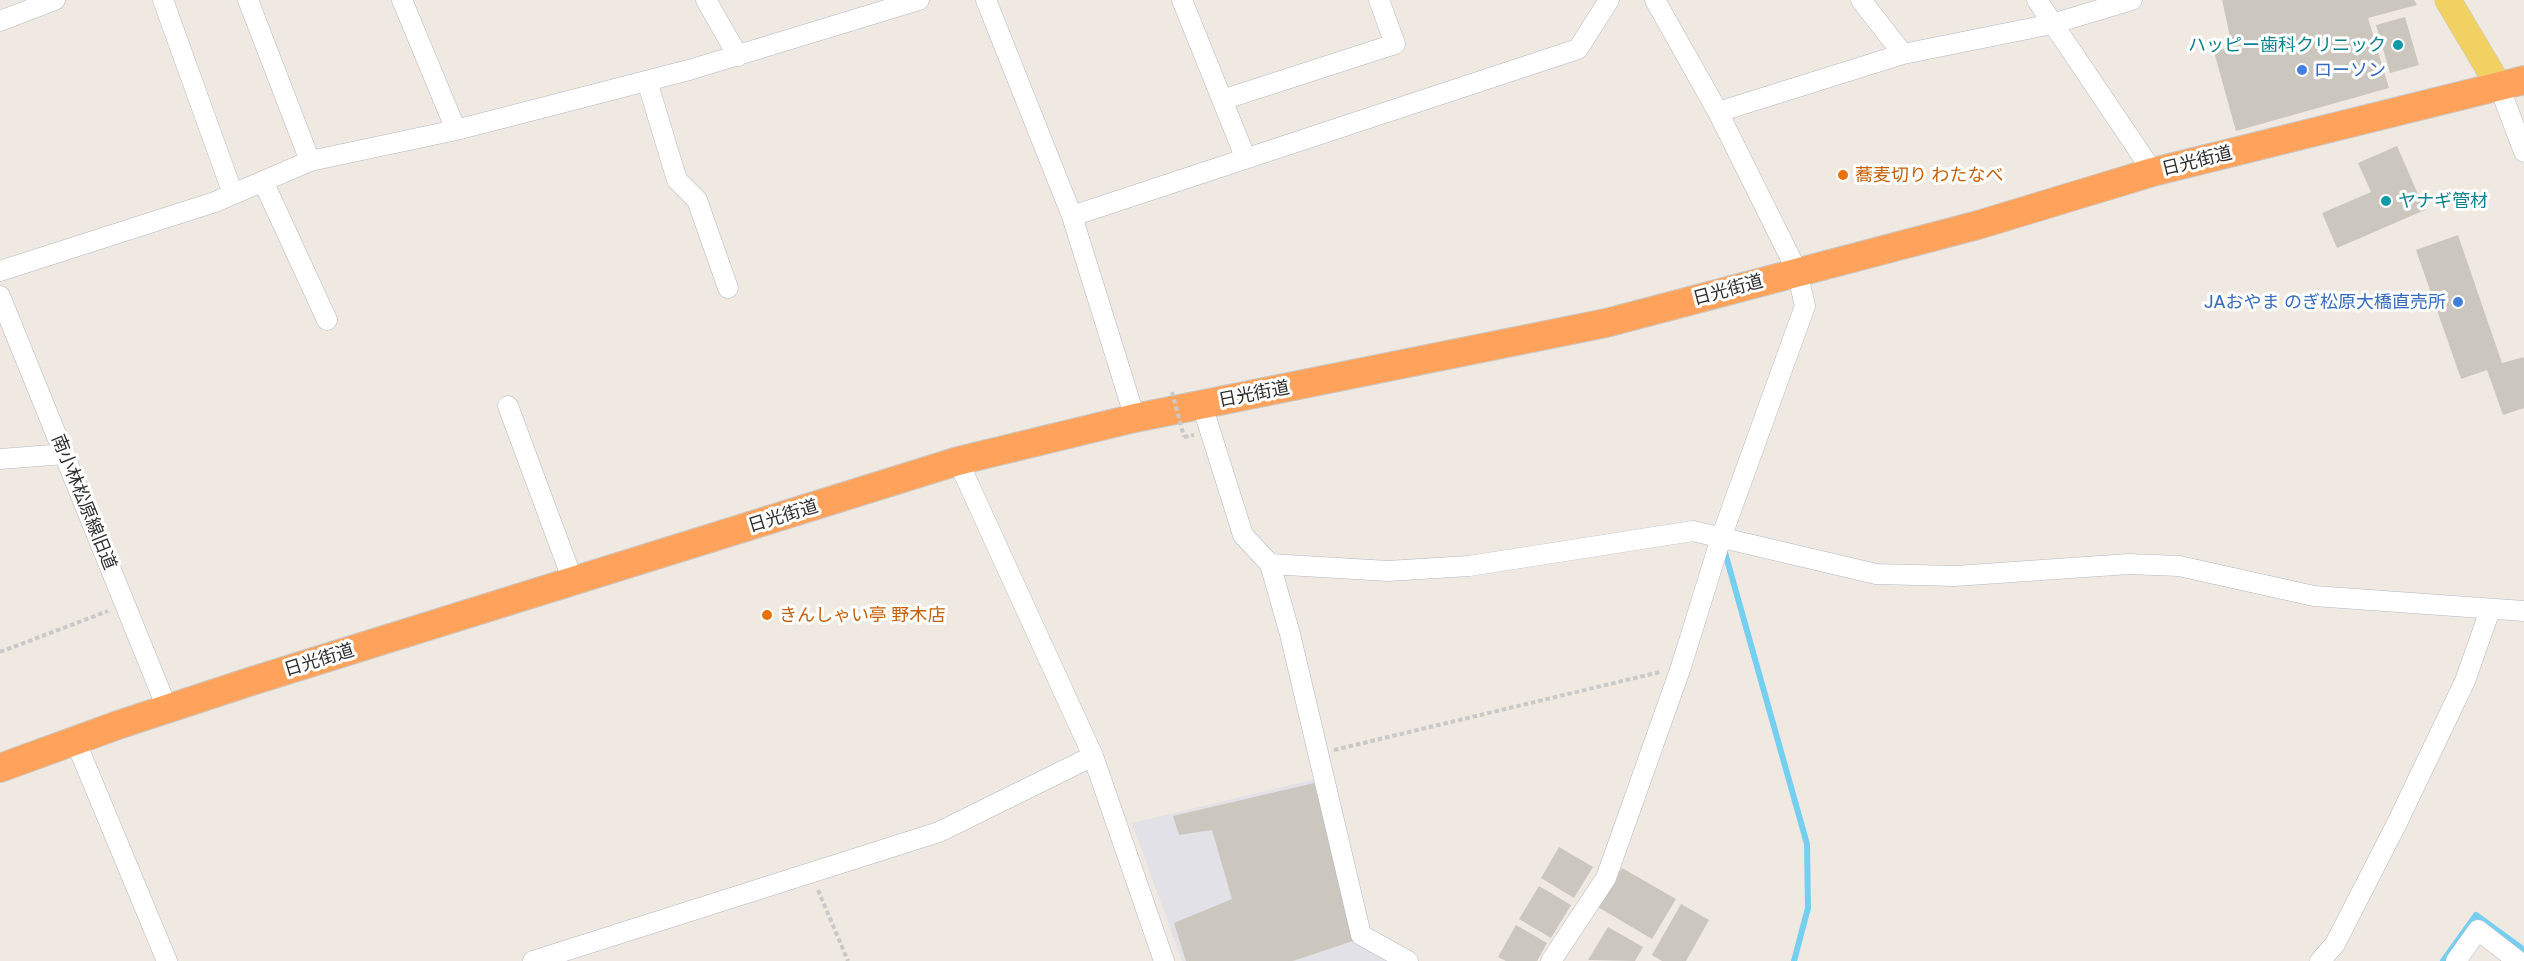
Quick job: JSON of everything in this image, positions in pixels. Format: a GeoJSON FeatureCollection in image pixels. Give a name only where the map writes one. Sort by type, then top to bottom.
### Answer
{"type":"FeatureCollection","features":[{"type":"Feature","properties":{"kind":"highway","name":"日光街道"},"geometry":{"type":"LineString","coordinates":[[0,768],[167,708],[958,462],[1135,418],[1606,323],[1978,225],[2153,172],[2512,83]]}},
{"type":"Feature","properties":{"kind":"main road"},"geometry":{"type":"LineString","coordinates":[[2448,0],[2512,83]]}},
{"type":"Feature","properties":{"kind":"street"},"geometry":{"type":"LineString","coordinates":[[0,21],[55,0]]}},
{"type":"Feature","properties":{"kind":"street"},"geometry":{"type":"LineString","coordinates":[[163,0],[233,194]]}},
{"type":"Feature","properties":{"kind":"street"},"geometry":{"type":"LineString","coordinates":[[248,0],[310,161]]}},
{"type":"Feature","properties":{"kind":"street"},"geometry":{"type":"LineString","coordinates":[[402,0],[456,130]]}},
{"type":"Feature","properties":{"kind":"street"},"geometry":{"type":"LineString","coordinates":[[706,0],[738,56]]}},
{"type":"Feature","properties":{"kind":"street"},"geometry":{"type":"LineString","coordinates":[[0,271],[233,194],[310,161],[456,130],[647,81],[738,56],[919,0]]}},
{"type":"Feature","properties":{"kind":"street"},"geometry":{"type":"LineString","coordinates":[[986,0],[1072,216],[1135,418]]}},
{"type":"Feature","properties":{"kind":"street"},"geometry":{"type":"LineString","coordinates":[[1182,0],[1246,159]]}},
{"type":"Feature","properties":{"kind":"street"},"geometry":{"type":"LineString","coordinates":[[1222,100],[1395,44],[1379,0]]}},
{"type":"Feature","properties":{"kind":"street"},"geometry":{"type":"LineString","coordinates":[[1072,216],[1578,49],[1609,0]]}},
{"type":"Feature","properties":{"kind":"street"},"geometry":{"type":"LineString","coordinates":[[1551,961],[1606,878],[1681,667],[1721,538],[1804,306],[1797,271],[1718,112],[1655,0]]}},
{"type":"Feature","properties":{"kind":"street"},"geometry":{"type":"LineString","coordinates":[[1861,0],[1903,54]]}},
{"type":"Feature","properties":{"kind":"street"},"geometry":{"type":"LineString","coordinates":[[2037,0],[2153,172]]}},
{"type":"Feature","properties":{"kind":"street"},"geometry":{"type":"LineString","coordinates":[[1718,112],[1903,54],[2052,24],[2132,0]]}},
{"type":"Feature","properties":{"kind":"street"},"geometry":{"type":"LineString","coordinates":[[647,81],[677,180],[697,200],[728,288]]}},
{"type":"Feature","properties":{"kind":"street"},"geometry":{"type":"LineString","coordinates":[[2512,83],[2524,152]]}},
{"type":"Feature","properties":{"kind":"street"},"geometry":{"type":"LineString","coordinates":[[263,182],[327,320]]}},
{"type":"Feature","properties":{"kind":"street","name":"南小林松原線旧道"},"geometry":{"type":"LineString","coordinates":[[0,296],[167,708]]}},
{"type":"Feature","properties":{"kind":"street"},"geometry":{"type":"LineString","coordinates":[[1202,405],[1243,535],[1270,564],[1290,634],[1361,935],[1408,961]]}},
{"type":"Feature","properties":{"kind":"street"},"geometry":{"type":"LineString","coordinates":[[508,406],[573,581]]}},
{"type":"Feature","properties":{"kind":"street"},"geometry":{"type":"LineString","coordinates":[[0,459],[65,454]]}},
{"type":"Feature","properties":{"kind":"street"},"geometry":{"type":"LineString","coordinates":[[958,462],[1093,756],[1164,961]]}},
{"type":"Feature","properties":{"kind":"street"},"geometry":{"type":"LineString","coordinates":[[1270,564],[1388,571],[1469,566],[1693,531],[1876,574],[1955,576],[2129,564],[2179,566],[2314,596],[2524,611]]}},
{"type":"Feature","properties":{"kind":"street"},"geometry":{"type":"LineString","coordinates":[[2320,961],[2336,944],[2396,825],[2465,681],[2490,610]]}},
{"type":"Feature","properties":{"kind":"street"},"geometry":{"type":"LineString","coordinates":[[75,740],[167,961]]}},
{"type":"Feature","properties":{"kind":"street"},"geometry":{"type":"LineString","coordinates":[[533,961],[939,832],[1093,756]]}},
{"type":"Feature","properties":{"kind":"street"},"geometry":{"type":"LineString","coordinates":[[2456,961],[2478,930],[2518,961]]}},
{"type":"Feature","properties":{"kind":"path"},"geometry":{"type":"LineString","coordinates":[[1172,392],[1184,437]]}},
{"type":"Feature","properties":{"kind":"path"},"geometry":{"type":"LineString","coordinates":[[0,652],[125,604]]}},
{"type":"Feature","properties":{"kind":"path"},"geometry":{"type":"LineString","coordinates":[[1318,753],[1681,667]]}},
{"type":"Feature","properties":{"kind":"path"},"geometry":{"type":"LineString","coordinates":[[810,872],[848,961]]}},
{"type":"Feature","properties":{"kind":"shaded area"},"geometry":{"type":"Polygon","coordinates":[[[1316,779],[1362,943],[1395,961],[1182,961],[1132,823],[1316,779]]]}},
{"type":"Feature","properties":{"kind":"building","name":"ローソン"},"geometry":{"type":"Polygon","coordinates":[[[2222,0],[2414,0],[2417,5],[2368,18],[2389,88],[2236,131],[2214,52],[2232,46],[2222,0]]]}},
{"type":"Feature","properties":{"kind":"building","name":"ハッピー歯科クリニック"},"geometry":{"type":"Polygon","coordinates":[[[2405,17],[2419,65],[2390,73],[2376,25],[2405,17]]]}},
{"type":"Feature","properties":{"kind":"building","name":"ヤナギ管材"},"geometry":{"type":"Polygon","coordinates":[[[2397,146],[2425,210],[2337,248],[2322,213],[2371,192],[2358,163],[2397,146]]]}},
{"type":"Feature","properties":{"kind":"building","name":"JAおやま のぎ松原大橋直売所"},"geometry":{"type":"Polygon","coordinates":[[[2458,235],[2502,363],[2524,357],[2524,408],[2503,415],[2487,370],[2461,379],[2416,250],[2458,235]]]}},
{"type":"Feature","properties":{"kind":"building"},"geometry":{"type":"Polygon","coordinates":[[[1314,783],[1356,940],[1293,961],[1186,961],[1174,923],[1232,899],[1212,830],[1179,835],[1173,816],[1314,783]]]}},
{"type":"Feature","properties":{"kind":"building"},"geometry":{"type":"Polygon","coordinates":[[[1559,847],[1593,867],[1574,898],[1541,878],[1559,847]]]}},
{"type":"Feature","properties":{"kind":"building"},"geometry":{"type":"Polygon","coordinates":[[[1622,868],[1676,899],[1652,939],[1598,907],[1622,868]]]}},
{"type":"Feature","properties":{"kind":"building"},"geometry":{"type":"Polygon","coordinates":[[[1539,886],[1571,905],[1551,938],[1519,919],[1539,886]]]}},
{"type":"Feature","properties":{"kind":"building"},"geometry":{"type":"Polygon","coordinates":[[[1681,904],[1709,920],[1686,961],[1662,961],[1652,955],[1681,904]]]}},
{"type":"Feature","properties":{"kind":"building"},"geometry":{"type":"Polygon","coordinates":[[[1516,925],[1547,943],[1537,961],[1506,961],[1498,957],[1516,925]]]}},
{"type":"Feature","properties":{"kind":"building"},"geometry":{"type":"Polygon","coordinates":[[[1608,927],[1643,947],[1635,961],[1588,960],[1608,927]]]}},
{"type":"Feature","properties":{"kind":"waterway"},"geometry":{"type":"LineString","coordinates":[[1724,549],[1807,844],[1808,908],[1794,961]]}},
{"type":"Feature","properties":{"kind":"waterway"},"geometry":{"type":"LineString","coordinates":[[2443,961],[2476,915],[2524,950]]}},
{"type":"Feature","properties":{"kind":"place","name":"ハッピー歯科クリニック"},"geometry":{"type":"Point","coordinates":[2398,45]}},
{"type":"Feature","properties":{"kind":"place","name":"ローソン"},"geometry":{"type":"Point","coordinates":[2302,70]}},
{"type":"Feature","properties":{"kind":"place","name":"蕎麦切り わたなべ"},"geometry":{"type":"Point","coordinates":[1843,175]}},
{"type":"Feature","properties":{"kind":"place","name":"ヤナギ管材"},"geometry":{"type":"Point","coordinates":[2386,201]}},
{"type":"Feature","properties":{"kind":"place","name":"JAおやま のぎ松原大橋直売所"},"geometry":{"type":"Point","coordinates":[2458,302]}},
{"type":"Feature","properties":{"kind":"place","name":"きんしゃい亭 野木店"},"geometry":{"type":"Point","coordinates":[767,615]}}]}
